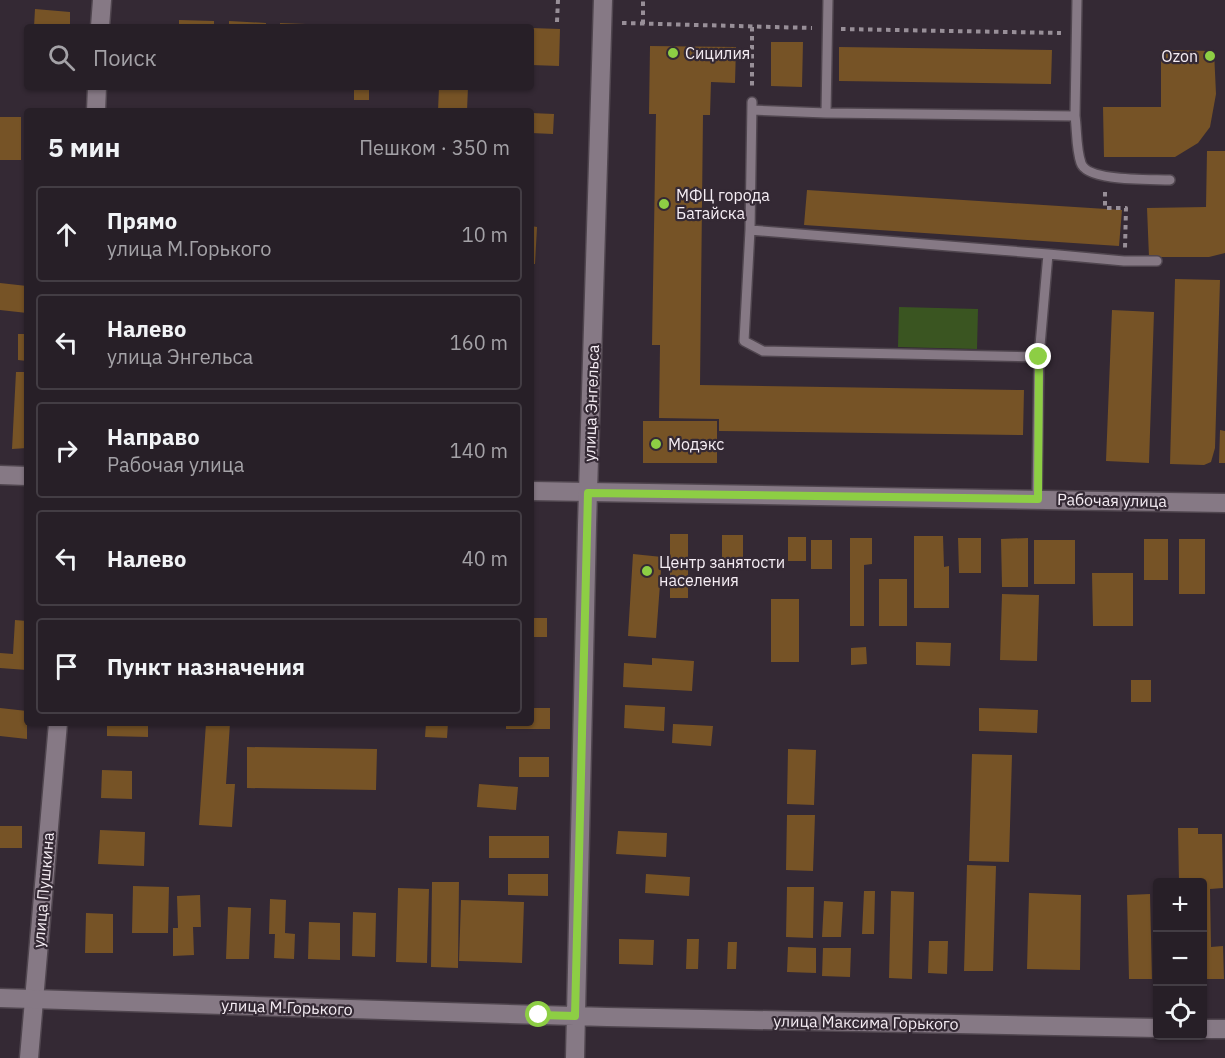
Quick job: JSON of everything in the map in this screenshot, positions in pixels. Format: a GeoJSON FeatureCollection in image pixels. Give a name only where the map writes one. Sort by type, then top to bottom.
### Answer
{"type":"FeatureCollection","features":[{"type":"Feature","properties":{"kind":"street"},"geometry":{"type":"LineString","coordinates":[[100,24],[102,0]]}},
{"type":"Feature","properties":{"kind":"street","name":"улица Энгельса"},"geometry":{"type":"LineString","coordinates":[[574,1058],[603,0]]}},
{"type":"Feature","properties":{"kind":"street"},"geometry":{"type":"LineString","coordinates":[[96,108],[97,90]]}},
{"type":"Feature","properties":{"kind":"street"},"geometry":{"type":"LineString","coordinates":[[0,476],[24,476]]}},
{"type":"Feature","properties":{"kind":"street","name":"Рабочая улица"},"geometry":{"type":"LineString","coordinates":[[534,491],[1225,503]]}},
{"type":"Feature","properties":{"kind":"street","name":"улица Пушкина"},"geometry":{"type":"LineString","coordinates":[[28,1058],[58,726]]}},
{"type":"Feature","properties":{"kind":"street","name":"улица М.Горького"},"geometry":{"type":"LineString","coordinates":[[0,998],[575,1016]]}},
{"type":"Feature","properties":{"kind":"street","name":"улица Максима Горького"},"geometry":{"type":"LineString","coordinates":[[575,1016],[1153,1028]]}},
{"type":"Feature","properties":{"kind":"street"},"geometry":{"type":"LineString","coordinates":[[1207,1029],[1225,1029]]}},
{"type":"Feature","properties":{"kind":"lane"},"geometry":{"type":"LineString","coordinates":[[826,113],[828,0]]}},
{"type":"Feature","properties":{"kind":"lane"},"geometry":{"type":"LineString","coordinates":[[1077,0],[1075,116],[1081,164],[1088,172],[1106,176],[1170,180]]}},
{"type":"Feature","properties":{"kind":"lane"},"geometry":{"type":"LineString","coordinates":[[1039,357],[763,351],[744,341],[750,230],[752,106],[826,113],[1075,116]]}},
{"type":"Feature","properties":{"kind":"lane"},"geometry":{"type":"LineString","coordinates":[[750,230],[1124,261],[1157,261]]}},
{"type":"Feature","properties":{"kind":"lane"},"geometry":{"type":"LineString","coordinates":[[1038,499],[1039,357],[1048,254]]}},
{"type":"Feature","properties":{"kind":"path"},"geometry":{"type":"LineString","coordinates":[[557,22],[558,0]]}},
{"type":"Feature","properties":{"kind":"path"},"geometry":{"type":"LineString","coordinates":[[643,0],[643,24],[1076,33]]}},
{"type":"Feature","properties":{"kind":"path"},"geometry":{"type":"LineString","coordinates":[[752,27],[752,106]]}},
{"type":"Feature","properties":{"kind":"path"},"geometry":{"type":"LineString","coordinates":[[1106,176],[1105,208],[1126,208],[1124,261]]}},
{"type":"Feature","properties":{"kind":"green space"},"geometry":{"type":"Polygon","coordinates":[[[899,307],[978,309],[977,349],[898,347],[899,307]]]}},
{"type":"Feature","properties":{"kind":"building"},"geometry":{"type":"Polygon","coordinates":[[[35,9],[70,12],[70,24],[34,24],[35,9]]]}},
{"type":"Feature","properties":{"kind":"building"},"geometry":{"type":"Polygon","coordinates":[[[179,20],[214,21],[214,24],[179,24],[179,20]]]}},
{"type":"Feature","properties":{"kind":"building"},"geometry":{"type":"Polygon","coordinates":[[[229,21],[266,23],[266,24],[229,24],[229,21]]]}},
{"type":"Feature","properties":{"kind":"building"},"geometry":{"type":"Polygon","coordinates":[[[534,28],[560,29],[559,66],[534,65],[534,28]]]}},
{"type":"Feature","properties":{"kind":"building"},"geometry":{"type":"Polygon","coordinates":[[[771,42],[803,42],[802,87],[771,86],[771,42]]]}},
{"type":"Feature","properties":{"kind":"building"},"geometry":{"type":"Polygon","coordinates":[[[650,46],[736,47],[735,83],[711,82],[710,115],[703,115],[700,385],[1024,390],[1023,435],[719,431],[719,419],[659,418],[660,345],[652,345],[656,114],[649,114],[650,46]]]}},
{"type":"Feature","properties":{"kind":"building"},"geometry":{"type":"Polygon","coordinates":[[[839,47],[1052,50],[1051,84],[839,81],[839,47]]]}},
{"type":"Feature","properties":{"kind":"building"},"geometry":{"type":"Polygon","coordinates":[[[1161,50],[1214,51],[1216,94],[1210,127],[1198,143],[1175,157],[1104,157],[1103,107],[1161,107],[1161,50]]]}},
{"type":"Feature","properties":{"kind":"building"},"geometry":{"type":"Polygon","coordinates":[[[354,90],[369,90],[369,100],[354,100],[354,90]]]}},
{"type":"Feature","properties":{"kind":"building"},"geometry":{"type":"Polygon","coordinates":[[[439,90],[468,90],[467,108],[438,108],[439,90]]]}},
{"type":"Feature","properties":{"kind":"building"},"geometry":{"type":"Polygon","coordinates":[[[534,113],[554,114],[553,134],[534,133],[534,113]]]}},
{"type":"Feature","properties":{"kind":"building"},"geometry":{"type":"Polygon","coordinates":[[[0,117],[21,117],[21,160],[0,160],[0,117]]]}},
{"type":"Feature","properties":{"kind":"building"},"geometry":{"type":"Polygon","coordinates":[[[1207,151],[1225,151],[1225,253],[1209,257],[1149,257],[1147,208],[1206,207],[1207,151]]]}},
{"type":"Feature","properties":{"kind":"building"},"geometry":{"type":"Polygon","coordinates":[[[807,190],[1122,210],[1119,246],[804,225],[807,190]]]}},
{"type":"Feature","properties":{"kind":"building"},"geometry":{"type":"Polygon","coordinates":[[[534,226],[537,227],[534,264],[534,226]]]}},
{"type":"Feature","properties":{"kind":"building"},"geometry":{"type":"Polygon","coordinates":[[[1175,279],[1220,280],[1215,448],[1211,462],[1204,465],[1170,464],[1175,279]]]}},
{"type":"Feature","properties":{"kind":"building"},"geometry":{"type":"Polygon","coordinates":[[[0,283],[24,286],[24,313],[0,310],[0,283]]]}},
{"type":"Feature","properties":{"kind":"building"},"geometry":{"type":"Polygon","coordinates":[[[1112,310],[1154,312],[1149,463],[1106,461],[1112,310]]]}},
{"type":"Feature","properties":{"kind":"building"},"geometry":{"type":"Polygon","coordinates":[[[18,334],[24,334],[24,361],[18,360],[18,334]]]}},
{"type":"Feature","properties":{"kind":"building"},"geometry":{"type":"Polygon","coordinates":[[[16,372],[24,372],[24,448],[12,449],[16,372]]]}},
{"type":"Feature","properties":{"kind":"building"},"geometry":{"type":"Polygon","coordinates":[[[643,421],[717,421],[717,463],[643,463],[643,421]]]}},
{"type":"Feature","properties":{"kind":"building"},"geometry":{"type":"Polygon","coordinates":[[[1220,430],[1225,431],[1225,463],[1219,463],[1220,430]]]}},
{"type":"Feature","properties":{"kind":"building"},"geometry":{"type":"Polygon","coordinates":[[[670,534],[688,534],[688,598],[670,598],[670,534]]]}},
{"type":"Feature","properties":{"kind":"building"},"geometry":{"type":"Polygon","coordinates":[[[722,535],[743,535],[743,562],[722,562],[722,535]]]}},
{"type":"Feature","properties":{"kind":"building"},"geometry":{"type":"Polygon","coordinates":[[[914,536],[943,536],[944,567],[949,566],[949,608],[914,608],[914,536]]]}},
{"type":"Feature","properties":{"kind":"building"},"geometry":{"type":"Polygon","coordinates":[[[788,537],[806,537],[806,561],[788,561],[788,537]]]}},
{"type":"Feature","properties":{"kind":"building"},"geometry":{"type":"Polygon","coordinates":[[[850,538],[872,538],[872,564],[864,565],[864,626],[850,626],[850,538]]]}},
{"type":"Feature","properties":{"kind":"building"},"geometry":{"type":"Polygon","coordinates":[[[958,538],[981,538],[981,573],[959,573],[958,538]]]}},
{"type":"Feature","properties":{"kind":"building"},"geometry":{"type":"Polygon","coordinates":[[[1028,538],[1028,587],[1002,587],[1001,539],[1028,538]]]}},
{"type":"Feature","properties":{"kind":"building"},"geometry":{"type":"Polygon","coordinates":[[[1144,539],[1168,539],[1168,580],[1144,580],[1144,539]]]}},
{"type":"Feature","properties":{"kind":"building"},"geometry":{"type":"Polygon","coordinates":[[[1179,539],[1205,539],[1205,594],[1179,594],[1179,539]]]}},
{"type":"Feature","properties":{"kind":"building"},"geometry":{"type":"Polygon","coordinates":[[[811,540],[832,540],[832,569],[811,569],[811,540]]]}},
{"type":"Feature","properties":{"kind":"building"},"geometry":{"type":"Polygon","coordinates":[[[1034,540],[1075,540],[1075,584],[1034,584],[1034,540]]]}},
{"type":"Feature","properties":{"kind":"building"},"geometry":{"type":"Polygon","coordinates":[[[633,554],[662,557],[656,638],[628,636],[633,554]]]}},
{"type":"Feature","properties":{"kind":"building"},"geometry":{"type":"Polygon","coordinates":[[[1092,573],[1133,573],[1133,626],[1093,626],[1092,573]]]}},
{"type":"Feature","properties":{"kind":"building"},"geometry":{"type":"Polygon","coordinates":[[[879,579],[907,579],[907,626],[879,626],[879,579]]]}},
{"type":"Feature","properties":{"kind":"building"},"geometry":{"type":"Polygon","coordinates":[[[1002,594],[1039,595],[1037,661],[1000,660],[1002,594]]]}},
{"type":"Feature","properties":{"kind":"building"},"geometry":{"type":"Polygon","coordinates":[[[771,599],[799,599],[799,662],[771,662],[771,599]]]}},
{"type":"Feature","properties":{"kind":"building"},"geometry":{"type":"Polygon","coordinates":[[[534,618],[547,618],[547,637],[534,637],[534,618]]]}},
{"type":"Feature","properties":{"kind":"building"},"geometry":{"type":"Polygon","coordinates":[[[15,620],[24,621],[24,670],[0,668],[0,653],[13,654],[15,620]]]}},
{"type":"Feature","properties":{"kind":"building"},"geometry":{"type":"Polygon","coordinates":[[[916,642],[951,643],[950,666],[916,665],[916,642]]]}},
{"type":"Feature","properties":{"kind":"building"},"geometry":{"type":"Polygon","coordinates":[[[866,647],[867,664],[851,665],[851,648],[866,647]]]}},
{"type":"Feature","properties":{"kind":"building"},"geometry":{"type":"Polygon","coordinates":[[[652,658],[694,661],[692,691],[623,687],[624,663],[652,665],[652,658]]]}},
{"type":"Feature","properties":{"kind":"building"},"geometry":{"type":"Polygon","coordinates":[[[1131,680],[1151,680],[1151,702],[1131,702],[1131,680]]]}},
{"type":"Feature","properties":{"kind":"building"},"geometry":{"type":"Polygon","coordinates":[[[625,705],[665,707],[664,731],[624,728],[625,705]]]}},
{"type":"Feature","properties":{"kind":"building"},"geometry":{"type":"Polygon","coordinates":[[[0,708],[24,711],[27,739],[0,736],[0,708]]]}},
{"type":"Feature","properties":{"kind":"building"},"geometry":{"type":"Polygon","coordinates":[[[534,708],[550,708],[550,729],[506,729],[506,726],[534,726],[534,708]]]}},
{"type":"Feature","properties":{"kind":"building"},"geometry":{"type":"Polygon","coordinates":[[[979,708],[1038,710],[1037,733],[979,731],[979,708]]]}},
{"type":"Feature","properties":{"kind":"building"},"geometry":{"type":"Polygon","coordinates":[[[673,724],[713,726],[711,746],[672,743],[673,724]]]}},
{"type":"Feature","properties":{"kind":"building"},"geometry":{"type":"Polygon","coordinates":[[[107,726],[148,726],[148,737],[107,736],[107,726]]]}},
{"type":"Feature","properties":{"kind":"building"},"geometry":{"type":"Polygon","coordinates":[[[206,726],[230,726],[226,784],[235,784],[232,827],[199,825],[206,726]]]}},
{"type":"Feature","properties":{"kind":"building"},"geometry":{"type":"Polygon","coordinates":[[[426,726],[448,726],[447,738],[425,737],[426,726]]]}},
{"type":"Feature","properties":{"kind":"building"},"geometry":{"type":"Polygon","coordinates":[[[247,747],[377,749],[376,790],[247,788],[247,747]]]}},
{"type":"Feature","properties":{"kind":"building"},"geometry":{"type":"Polygon","coordinates":[[[788,749],[816,750],[814,805],[787,804],[788,749]]]}},
{"type":"Feature","properties":{"kind":"building"},"geometry":{"type":"Polygon","coordinates":[[[972,754],[1012,755],[1009,862],[969,861],[972,754]]]}},
{"type":"Feature","properties":{"kind":"building"},"geometry":{"type":"Polygon","coordinates":[[[519,757],[549,757],[549,777],[519,777],[519,757]]]}},
{"type":"Feature","properties":{"kind":"building"},"geometry":{"type":"Polygon","coordinates":[[[102,770],[132,771],[132,799],[101,798],[102,770]]]}},
{"type":"Feature","properties":{"kind":"building"},"geometry":{"type":"Polygon","coordinates":[[[479,784],[518,787],[516,810],[477,807],[479,784]]]}},
{"type":"Feature","properties":{"kind":"building"},"geometry":{"type":"Polygon","coordinates":[[[787,815],[815,815],[813,871],[786,870],[787,815]]]}},
{"type":"Feature","properties":{"kind":"building"},"geometry":{"type":"Polygon","coordinates":[[[0,826],[22,826],[22,848],[0,848],[0,826]]]}},
{"type":"Feature","properties":{"kind":"building"},"geometry":{"type":"Polygon","coordinates":[[[1178,828],[1198,828],[1198,834],[1222,834],[1223,888],[1210,889],[1211,947],[1223,946],[1224,979],[1207,979],[1207,878],[1179,878],[1178,828]]]}},
{"type":"Feature","properties":{"kind":"building"},"geometry":{"type":"Polygon","coordinates":[[[100,830],[145,832],[144,866],[98,864],[100,830]]]}},
{"type":"Feature","properties":{"kind":"building"},"geometry":{"type":"Polygon","coordinates":[[[618,831],[667,833],[666,857],[616,854],[618,831]]]}},
{"type":"Feature","properties":{"kind":"building"},"geometry":{"type":"Polygon","coordinates":[[[489,836],[549,836],[549,858],[489,858],[489,836]]]}},
{"type":"Feature","properties":{"kind":"building"},"geometry":{"type":"Polygon","coordinates":[[[967,865],[996,866],[993,971],[964,971],[967,865]]]}},
{"type":"Feature","properties":{"kind":"building"},"geometry":{"type":"Polygon","coordinates":[[[508,874],[548,874],[548,896],[508,895],[508,874]]]}},
{"type":"Feature","properties":{"kind":"building"},"geometry":{"type":"Polygon","coordinates":[[[646,874],[690,877],[689,896],[645,893],[646,874]]]}},
{"type":"Feature","properties":{"kind":"building"},"geometry":{"type":"Polygon","coordinates":[[[432,882],[459,882],[458,968],[431,967],[432,882]]]}},
{"type":"Feature","properties":{"kind":"building"},"geometry":{"type":"Polygon","coordinates":[[[133,886],[169,887],[168,933],[132,933],[133,886]]]}},
{"type":"Feature","properties":{"kind":"building"},"geometry":{"type":"Polygon","coordinates":[[[787,887],[814,887],[813,938],[786,937],[787,887]]]}},
{"type":"Feature","properties":{"kind":"building"},"geometry":{"type":"Polygon","coordinates":[[[398,888],[429,889],[427,963],[396,962],[398,888]]]}},
{"type":"Feature","properties":{"kind":"building"},"geometry":{"type":"Polygon","coordinates":[[[864,891],[875,891],[874,934],[862,934],[864,891]]]}},
{"type":"Feature","properties":{"kind":"building"},"geometry":{"type":"Polygon","coordinates":[[[891,891],[914,892],[912,979],[889,978],[891,891]]]}},
{"type":"Feature","properties":{"kind":"building"},"geometry":{"type":"Polygon","coordinates":[[[1029,893],[1081,895],[1080,970],[1027,969],[1029,893]]]}},
{"type":"Feature","properties":{"kind":"building"},"geometry":{"type":"Polygon","coordinates":[[[1150,894],[1152,979],[1129,979],[1127,895],[1150,894]]]}},
{"type":"Feature","properties":{"kind":"building"},"geometry":{"type":"Polygon","coordinates":[[[200,895],[201,927],[193,927],[194,955],[173,956],[173,928],[178,928],[177,896],[200,895]]]}},
{"type":"Feature","properties":{"kind":"building"},"geometry":{"type":"Polygon","coordinates":[[[270,899],[286,900],[285,933],[295,934],[294,959],[274,958],[275,934],[269,934],[270,899]]]}},
{"type":"Feature","properties":{"kind":"building"},"geometry":{"type":"Polygon","coordinates":[[[461,900],[524,902],[522,963],[459,961],[461,900]]]}},
{"type":"Feature","properties":{"kind":"building"},"geometry":{"type":"Polygon","coordinates":[[[824,901],[843,902],[841,937],[822,937],[824,901]]]}},
{"type":"Feature","properties":{"kind":"building"},"geometry":{"type":"Polygon","coordinates":[[[228,907],[251,908],[249,959],[226,959],[228,907]]]}},
{"type":"Feature","properties":{"kind":"building"},"geometry":{"type":"Polygon","coordinates":[[[353,912],[376,913],[375,957],[352,956],[353,912]]]}},
{"type":"Feature","properties":{"kind":"building"},"geometry":{"type":"Polygon","coordinates":[[[86,913],[113,914],[113,953],[85,953],[86,913]]]}},
{"type":"Feature","properties":{"kind":"building"},"geometry":{"type":"Polygon","coordinates":[[[309,922],[340,923],[340,960],[308,959],[309,922]]]}},
{"type":"Feature","properties":{"kind":"building"},"geometry":{"type":"Polygon","coordinates":[[[619,939],[654,940],[653,965],[619,964],[619,939]]]}},
{"type":"Feature","properties":{"kind":"building"},"geometry":{"type":"Polygon","coordinates":[[[687,939],[699,939],[698,969],[686,969],[687,939]]]}},
{"type":"Feature","properties":{"kind":"building"},"geometry":{"type":"Polygon","coordinates":[[[929,941],[948,941],[947,974],[928,973],[929,941]]]}},
{"type":"Feature","properties":{"kind":"building"},"geometry":{"type":"Polygon","coordinates":[[[728,942],[737,942],[736,969],[727,969],[728,942]]]}},
{"type":"Feature","properties":{"kind":"building"},"geometry":{"type":"Polygon","coordinates":[[[788,947],[816,948],[816,973],[787,972],[788,947]]]}},
{"type":"Feature","properties":{"kind":"building"},"geometry":{"type":"Polygon","coordinates":[[[823,948],[851,948],[850,977],[822,976],[823,948]]]}},
{"type":"Feature","properties":{"kind":"place","name":"Сицилия"},"geometry":{"type":"Point","coordinates":[673,53]}},
{"type":"Feature","properties":{"kind":"place","name":"Ozon"},"geometry":{"type":"Point","coordinates":[1210,56]}},
{"type":"Feature","properties":{"kind":"place","name":"МФЦ города Батайска"},"geometry":{"type":"Point","coordinates":[664,204]}},
{"type":"Feature","properties":{"kind":"place","name":"Модэкс"},"geometry":{"type":"Point","coordinates":[656,444]}},
{"type":"Feature","properties":{"kind":"place","name":"Центр занятости населения"},"geometry":{"type":"Point","coordinates":[647,571]}},
{"type":"Feature","properties":{"kind":"route"},"geometry":{"type":"LineString","coordinates":[[539,1015],[575,1016],[588,493],[1038,499],[1039,357]]}}]}
